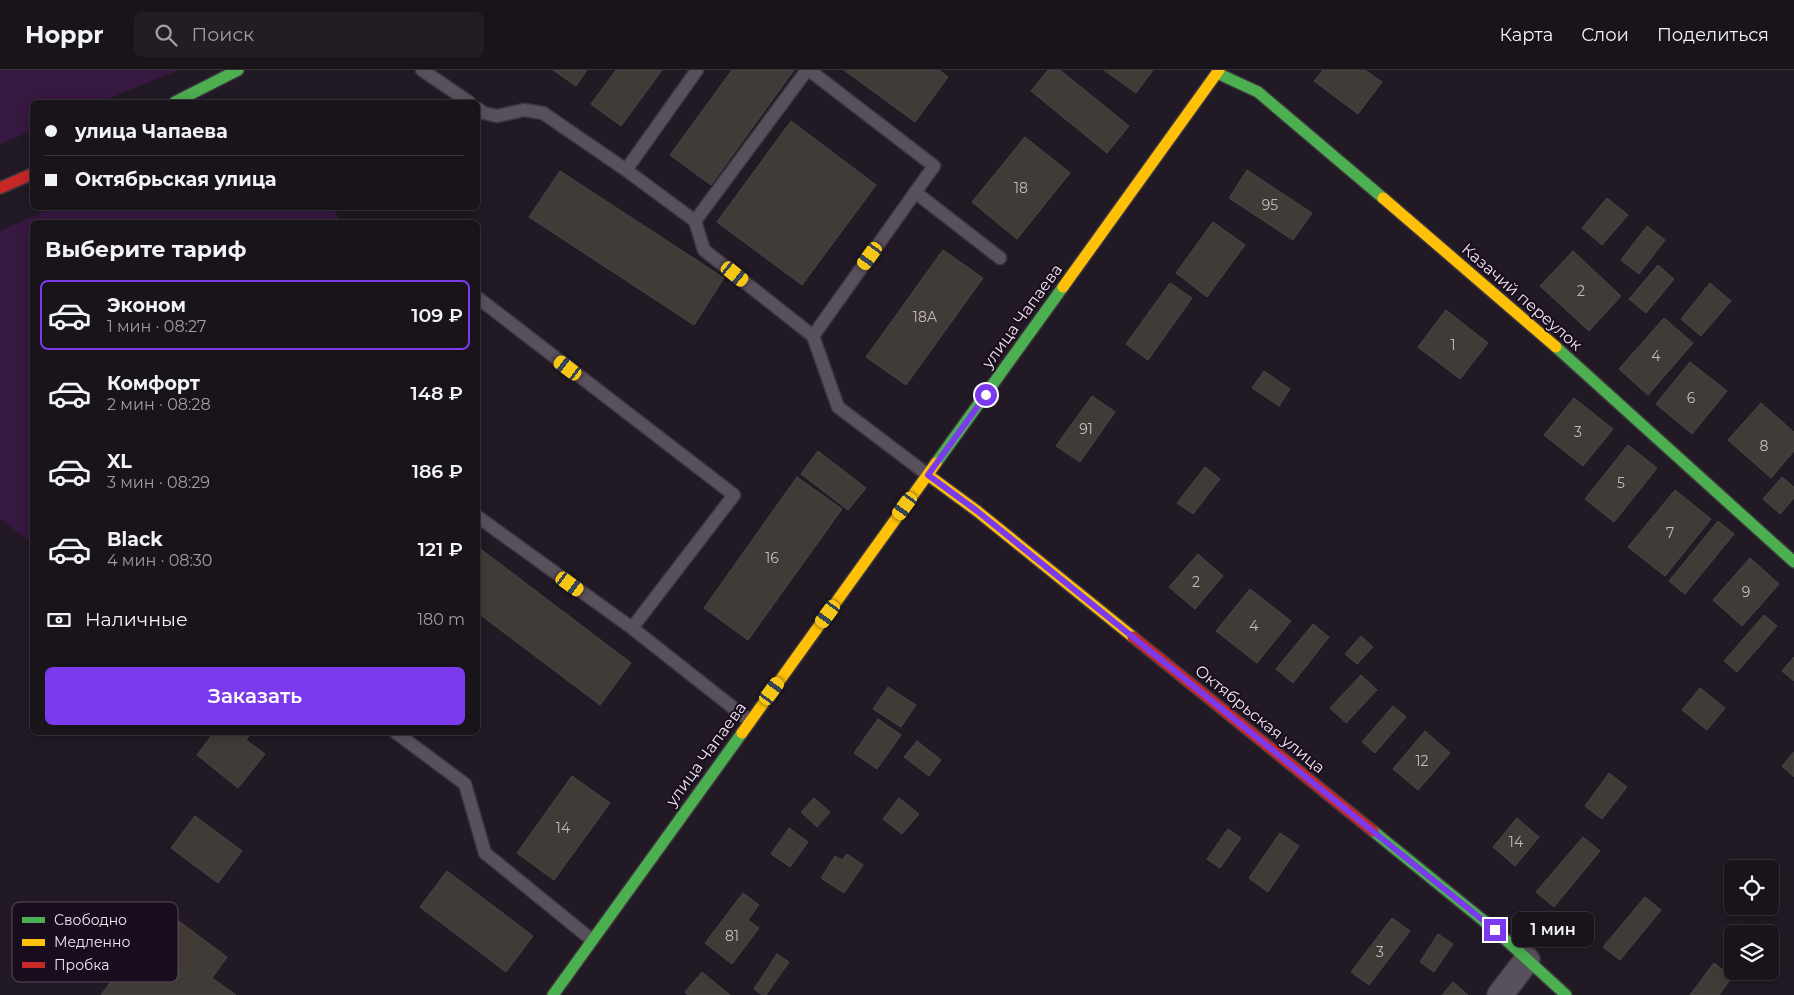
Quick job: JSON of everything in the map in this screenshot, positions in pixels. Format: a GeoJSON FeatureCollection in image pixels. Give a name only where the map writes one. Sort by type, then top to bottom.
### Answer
{"type":"FeatureCollection","features":[{"type":"Feature","properties":{"kind":"street"},"geometry":{"type":"LineString","coordinates":[[179,100],[238,70]]}},
{"type":"Feature","properties":{"kind":"street","name":"улица Чапаева"},"geometry":{"type":"LineString","coordinates":[[553,995],[1218,72]]}},
{"type":"Feature","properties":{"kind":"street","name":"Казачий переулок"},"geometry":{"type":"LineString","coordinates":[[1218,72],[1266,98],[1523,317],[1794,562]]}},
{"type":"Feature","properties":{"kind":"street"},"geometry":{"type":"LineString","coordinates":[[0,188],[30,175]]}},
{"type":"Feature","properties":{"kind":"street","name":"Октябрьская улица"},"geometry":{"type":"LineString","coordinates":[[928,475],[985,517],[1495,930],[1566,995]]}},
{"type":"Feature","properties":{"kind":"street"},"geometry":{"type":"LineString","coordinates":[[1500,995],[1527,960]]}},
{"type":"Feature","properties":{"kind":"lane"},"geometry":{"type":"LineString","coordinates":[[422,70],[466,100]]}},
{"type":"Feature","properties":{"kind":"lane"},"geometry":{"type":"LineString","coordinates":[[626,170],[697,70]]}},
{"type":"Feature","properties":{"kind":"lane"},"geometry":{"type":"LineString","coordinates":[[695,221],[808,70],[934,166],[813,336]]}},
{"type":"Feature","properties":{"kind":"lane"},"geometry":{"type":"LineString","coordinates":[[480,110],[496,116],[524,110],[543,114],[626,170],[695,221],[704,250],[813,336],[838,407],[928,475]]}},
{"type":"Feature","properties":{"kind":"lane"},"geometry":{"type":"LineString","coordinates":[[915,192],[1000,258]]}},
{"type":"Feature","properties":{"kind":"lane"},"geometry":{"type":"LineString","coordinates":[[480,300],[734,494],[632,628]]}},
{"type":"Feature","properties":{"kind":"lane"},"geometry":{"type":"LineString","coordinates":[[480,518],[632,628],[750,721]]}},
{"type":"Feature","properties":{"kind":"lane"},"geometry":{"type":"LineString","coordinates":[[399,735],[465,784],[485,853],[592,940]]}},
{"type":"Feature","properties":{"kind":"shaded area"},"geometry":{"type":"Polygon","coordinates":[[[0,70],[179,70],[105,100],[30,100],[30,132],[0,144],[0,70]]]}},
{"type":"Feature","properties":{"kind":"shaded area"},"geometry":{"type":"Polygon","coordinates":[[[47,210],[335,210],[339,220],[30,220],[30,542],[0,519],[0,231],[47,210]]]}},
{"type":"Feature","properties":{"kind":"building"},"geometry":{"type":"Polygon","coordinates":[[[553,70],[587,70],[576,86],[553,70]]]}},
{"type":"Feature","properties":{"kind":"building"},"geometry":{"type":"Polygon","coordinates":[[[616,70],[662,70],[621,126],[591,104],[616,70]]]}},
{"type":"Feature","properties":{"kind":"building"},"geometry":{"type":"Polygon","coordinates":[[[732,70],[794,70],[711,185],[670,155],[732,70]]]}},
{"type":"Feature","properties":{"kind":"building"},"geometry":{"type":"Polygon","coordinates":[[[844,70],[939,70],[948,77],[915,122],[844,70]]]}},
{"type":"Feature","properties":{"kind":"building"},"geometry":{"type":"Polygon","coordinates":[[[1048,70],[1060,70],[1129,126],[1107,153],[1031,91],[1048,70]]]}},
{"type":"Feature","properties":{"kind":"building"},"geometry":{"type":"Polygon","coordinates":[[[1104,70],[1153,70],[1136,93],[1104,70]]]}},
{"type":"Feature","properties":{"kind":"building"},"geometry":{"type":"Polygon","coordinates":[[[1323,70],[1365,70],[1382,82],[1358,114],[1314,81],[1323,70]]]}},
{"type":"Feature","properties":{"kind":"building"},"geometry":{"type":"Polygon","coordinates":[[[791,121],[876,185],[802,285],[717,222],[791,121]]]}},
{"type":"Feature","properties":{"kind":"building"},"geometry":{"type":"Polygon","coordinates":[[[1025,137],[1070,173],[1017,239],[972,202],[1025,137]]]}},
{"type":"Feature","properties":{"kind":"building"},"geometry":{"type":"Polygon","coordinates":[[[1247,170],[1312,213],[1293,240],[1229,198],[1247,170]]]}},
{"type":"Feature","properties":{"kind":"building"},"geometry":{"type":"Polygon","coordinates":[[[560,171],[724,278],[694,325],[529,217],[560,171]]]}},
{"type":"Feature","properties":{"kind":"building"},"geometry":{"type":"Polygon","coordinates":[[[1607,198],[1628,215],[1602,245],[1582,228],[1607,198]]]}},
{"type":"Feature","properties":{"kind":"building"},"geometry":{"type":"Polygon","coordinates":[[[1213,222],[1245,245],[1207,297],[1176,273],[1213,222]]]}},
{"type":"Feature","properties":{"kind":"building"},"geometry":{"type":"Polygon","coordinates":[[[1647,226],[1665,240],[1639,274],[1621,260],[1647,226]]]}},
{"type":"Feature","properties":{"kind":"building"},"geometry":{"type":"Polygon","coordinates":[[[943,250],[983,278],[906,385],[866,357],[943,250]]]}},
{"type":"Feature","properties":{"kind":"building"},"geometry":{"type":"Polygon","coordinates":[[[1573,251],[1621,296],[1589,331],[1540,286],[1573,251]]]}},
{"type":"Feature","properties":{"kind":"building"},"geometry":{"type":"Polygon","coordinates":[[[1658,265],[1674,279],[1646,313],[1629,299],[1658,265]]]}},
{"type":"Feature","properties":{"kind":"building"},"geometry":{"type":"Polygon","coordinates":[[[1170,283],[1192,298],[1148,360],[1126,344],[1170,283]]]}},
{"type":"Feature","properties":{"kind":"building"},"geometry":{"type":"Polygon","coordinates":[[[1710,283],[1731,301],[1701,336],[1681,319],[1710,283]]]}},
{"type":"Feature","properties":{"kind":"building"},"geometry":{"type":"Polygon","coordinates":[[[1446,310],[1488,343],[1460,379],[1418,347],[1446,310]]]}},
{"type":"Feature","properties":{"kind":"building"},"geometry":{"type":"Polygon","coordinates":[[[1664,318],[1693,343],[1648,395],[1619,369],[1664,318]]]}},
{"type":"Feature","properties":{"kind":"building"},"geometry":{"type":"Polygon","coordinates":[[[1690,362],[1727,391],[1692,434],[1656,404],[1690,362]]]}},
{"type":"Feature","properties":{"kind":"building"},"geometry":{"type":"Polygon","coordinates":[[[1264,371],[1290,389],[1279,406],[1252,388],[1264,371]]]}},
{"type":"Feature","properties":{"kind":"building"},"geometry":{"type":"Polygon","coordinates":[[[1092,396],[1115,412],[1080,462],[1056,446],[1092,396]]]}},
{"type":"Feature","properties":{"kind":"building"},"geometry":{"type":"Polygon","coordinates":[[[1574,398],[1613,429],[1583,466],[1544,435],[1574,398]]]}},
{"type":"Feature","properties":{"kind":"building"},"geometry":{"type":"Polygon","coordinates":[[[1761,403],[1794,432],[1794,451],[1771,478],[1728,440],[1761,403]]]}},
{"type":"Feature","properties":{"kind":"building"},"geometry":{"type":"Polygon","coordinates":[[[1628,445],[1657,468],[1614,522],[1585,499],[1628,445]]]}},
{"type":"Feature","properties":{"kind":"building"},"geometry":{"type":"Polygon","coordinates":[[[818,451],[866,488],[848,510],[801,474],[818,451]]]}},
{"type":"Feature","properties":{"kind":"building"},"geometry":{"type":"Polygon","coordinates":[[[1205,467],[1220,479],[1193,514],[1177,503],[1205,467]]]}},
{"type":"Feature","properties":{"kind":"building"},"geometry":{"type":"Polygon","coordinates":[[[797,477],[842,509],[748,640],[704,608],[797,477]]]}},
{"type":"Feature","properties":{"kind":"building"},"geometry":{"type":"Polygon","coordinates":[[[1782,477],[1794,487],[1794,498],[1780,514],[1763,499],[1782,477]]]}},
{"type":"Feature","properties":{"kind":"building"},"geometry":{"type":"Polygon","coordinates":[[[1675,490],[1711,519],[1665,576],[1628,547],[1675,490]]]}},
{"type":"Feature","properties":{"kind":"building"},"geometry":{"type":"Polygon","coordinates":[[[1718,521],[1734,534],[1685,594],[1669,581],[1718,521]]]}},
{"type":"Feature","properties":{"kind":"building"},"geometry":{"type":"Polygon","coordinates":[[[480,549],[631,663],[600,705],[480,615],[480,549]]]}},
{"type":"Feature","properties":{"kind":"building"},"geometry":{"type":"Polygon","coordinates":[[[1198,554],[1223,576],[1195,609],[1169,587],[1198,554]]]}},
{"type":"Feature","properties":{"kind":"building"},"geometry":{"type":"Polygon","coordinates":[[[1750,558],[1779,584],[1742,626],[1713,600],[1750,558]]]}},
{"type":"Feature","properties":{"kind":"building"},"geometry":{"type":"Polygon","coordinates":[[[1250,589],[1291,621],[1257,663],[1216,631],[1250,589]]]}},
{"type":"Feature","properties":{"kind":"building"},"geometry":{"type":"Polygon","coordinates":[[[1764,615],[1777,626],[1737,672],[1724,661],[1764,615]]]}},
{"type":"Feature","properties":{"kind":"building"},"geometry":{"type":"Polygon","coordinates":[[[1313,624],[1329,637],[1293,683],[1276,669],[1313,624]]]}},
{"type":"Feature","properties":{"kind":"building"},"geometry":{"type":"Polygon","coordinates":[[[1361,636],[1373,647],[1357,664],[1345,654],[1361,636]]]}},
{"type":"Feature","properties":{"kind":"building"},"geometry":{"type":"Polygon","coordinates":[[[1794,657],[1794,681],[1782,671],[1794,657]]]}},
{"type":"Feature","properties":{"kind":"building"},"geometry":{"type":"Polygon","coordinates":[[[1361,675],[1377,690],[1346,723],[1330,708],[1361,675]]]}},
{"type":"Feature","properties":{"kind":"building"},"geometry":{"type":"Polygon","coordinates":[[[888,687],[916,705],[901,727],[873,709],[888,687]]]}},
{"type":"Feature","properties":{"kind":"building"},"geometry":{"type":"Polygon","coordinates":[[[1700,688],[1725,708],[1707,730],[1682,710],[1700,688]]]}},
{"type":"Feature","properties":{"kind":"building"},"geometry":{"type":"Polygon","coordinates":[[[1393,706],[1406,717],[1375,753],[1362,742],[1393,706]]]}},
{"type":"Feature","properties":{"kind":"building"},"geometry":{"type":"Polygon","coordinates":[[[878,719],[901,735],[877,769],[854,753],[878,719]]]}},
{"type":"Feature","properties":{"kind":"building"},"geometry":{"type":"Polygon","coordinates":[[[1425,731],[1450,753],[1418,790],[1393,769],[1425,731]]]}},
{"type":"Feature","properties":{"kind":"building"},"geometry":{"type":"Polygon","coordinates":[[[212,735],[250,735],[246,740],[265,754],[238,788],[197,755],[212,735]]]}},
{"type":"Feature","properties":{"kind":"building"},"geometry":{"type":"Polygon","coordinates":[[[917,741],[941,760],[929,776],[904,757],[917,741]]]}},
{"type":"Feature","properties":{"kind":"building"},"geometry":{"type":"Polygon","coordinates":[[[1794,752],[1794,777],[1782,766],[1794,752]]]}},
{"type":"Feature","properties":{"kind":"building"},"geometry":{"type":"Polygon","coordinates":[[[1609,773],[1627,787],[1602,819],[1585,806],[1609,773]]]}},
{"type":"Feature","properties":{"kind":"building"},"geometry":{"type":"Polygon","coordinates":[[[572,776],[610,803],[554,880],[517,853],[572,776]]]}},
{"type":"Feature","properties":{"kind":"building"},"geometry":{"type":"Polygon","coordinates":[[[814,798],[830,812],[817,827],[801,812],[814,798]]]}},
{"type":"Feature","properties":{"kind":"building"},"geometry":{"type":"Polygon","coordinates":[[[899,798],[919,814],[902,834],[883,819],[899,798]]]}},
{"type":"Feature","properties":{"kind":"building"},"geometry":{"type":"Polygon","coordinates":[[[195,816],[242,851],[218,883],[171,848],[195,816]]]}},
{"type":"Feature","properties":{"kind":"building"},"geometry":{"type":"Polygon","coordinates":[[[1517,818],[1539,837],[1515,866],[1493,847],[1517,818]]]}},
{"type":"Feature","properties":{"kind":"building"},"geometry":{"type":"Polygon","coordinates":[[[789,828],[808,842],[790,867],[771,854],[789,828]]]}},
{"type":"Feature","properties":{"kind":"building"},"geometry":{"type":"Polygon","coordinates":[[[1228,829],[1241,838],[1220,868],[1207,859],[1228,829]]]}},
{"type":"Feature","properties":{"kind":"building"},"geometry":{"type":"Polygon","coordinates":[[[1280,833],[1299,846],[1268,892],[1249,878],[1280,833]]]}},
{"type":"Feature","properties":{"kind":"building"},"geometry":{"type":"Polygon","coordinates":[[[1583,837],[1600,851],[1554,907],[1536,892],[1583,837]]]}},
{"type":"Feature","properties":{"kind":"building"},"geometry":{"type":"Polygon","coordinates":[[[847,854],[863,865],[844,893],[821,878],[835,856],[842,860],[847,854]]]}},
{"type":"Feature","properties":{"kind":"building"},"geometry":{"type":"Polygon","coordinates":[[[447,871],[533,936],[506,972],[420,907],[447,871]]]}},
{"type":"Feature","properties":{"kind":"building"},"geometry":{"type":"Polygon","coordinates":[[[743,893],[759,905],[748,920],[759,928],[732,964],[705,943],[743,893]]]}},
{"type":"Feature","properties":{"kind":"building"},"geometry":{"type":"Polygon","coordinates":[[[1645,897],[1661,910],[1620,960],[1603,947],[1645,897]]]}},
{"type":"Feature","properties":{"kind":"building"},"geometry":{"type":"Polygon","coordinates":[[[1392,918],[1410,931],[1369,985],[1351,972],[1392,918]]]}},
{"type":"Feature","properties":{"kind":"building"},"geometry":{"type":"Polygon","coordinates":[[[178,920],[227,957],[212,978],[236,995],[101,995],[111,982],[178,982],[178,920]]]}},
{"type":"Feature","properties":{"kind":"building"},"geometry":{"type":"Polygon","coordinates":[[[1438,934],[1453,944],[1434,972],[1420,962],[1438,934]]]}},
{"type":"Feature","properties":{"kind":"building"},"geometry":{"type":"Polygon","coordinates":[[[777,954],[789,962],[766,995],[762,995],[754,989],[777,954]]]}},
{"type":"Feature","properties":{"kind":"building"},"geometry":{"type":"Polygon","coordinates":[[[1714,963],[1724,971],[1724,980],[1730,980],[1719,995],[1690,995],[1714,963]]]}},
{"type":"Feature","properties":{"kind":"building"},"geometry":{"type":"Polygon","coordinates":[[[702,972],[730,995],[688,995],[685,992],[702,972]]]}},
{"type":"Feature","properties":{"kind":"building"},"geometry":{"type":"Polygon","coordinates":[[[1453,982],[1468,995],[1442,995],[1453,982]]]}},
{"type":"Feature","properties":{"kind":"traffic: fast"},"geometry":{"type":"LineString","coordinates":[[179,100],[238,70]]}},
{"type":"Feature","properties":{"kind":"traffic: fast"},"geometry":{"type":"LineString","coordinates":[[1217,73],[1258,92],[1383,198]]}},
{"type":"Feature","properties":{"kind":"traffic: fast"},"geometry":{"type":"LineString","coordinates":[[936,463],[1063,287]]}},
{"type":"Feature","properties":{"kind":"traffic: fast"},"geometry":{"type":"LineString","coordinates":[[1556,347],[1794,562]]}},
{"type":"Feature","properties":{"kind":"traffic: fast"},"geometry":{"type":"LineString","coordinates":[[553,995],[742,733]]}},
{"type":"Feature","properties":{"kind":"traffic: fast"},"geometry":{"type":"LineString","coordinates":[[1373,831],[1495,930],[1566,995]]}},
{"type":"Feature","properties":{"kind":"traffic: slow"},"geometry":{"type":"LineString","coordinates":[[1063,287],[1219,70]]}},
{"type":"Feature","properties":{"kind":"traffic: slow"},"geometry":{"type":"LineString","coordinates":[[1383,198],[1556,347]]}},
{"type":"Feature","properties":{"kind":"traffic: slow"},"geometry":{"type":"LineString","coordinates":[[742,733],[936,463]]}},
{"type":"Feature","properties":{"kind":"traffic: slow"},"geometry":{"type":"LineString","coordinates":[[928,475],[977,511],[1133,637]]}},
{"type":"Feature","properties":{"kind":"traffic: jam"},"geometry":{"type":"LineString","coordinates":[[0,188],[30,175]]}},
{"type":"Feature","properties":{"kind":"traffic: jam"},"geometry":{"type":"LineString","coordinates":[[1133,637],[1373,831]]}},
{"type":"Feature","properties":{"kind":"route"},"geometry":{"type":"LineString","coordinates":[[986,395],[928,475],[977,511],[1495,930]]}}]}
